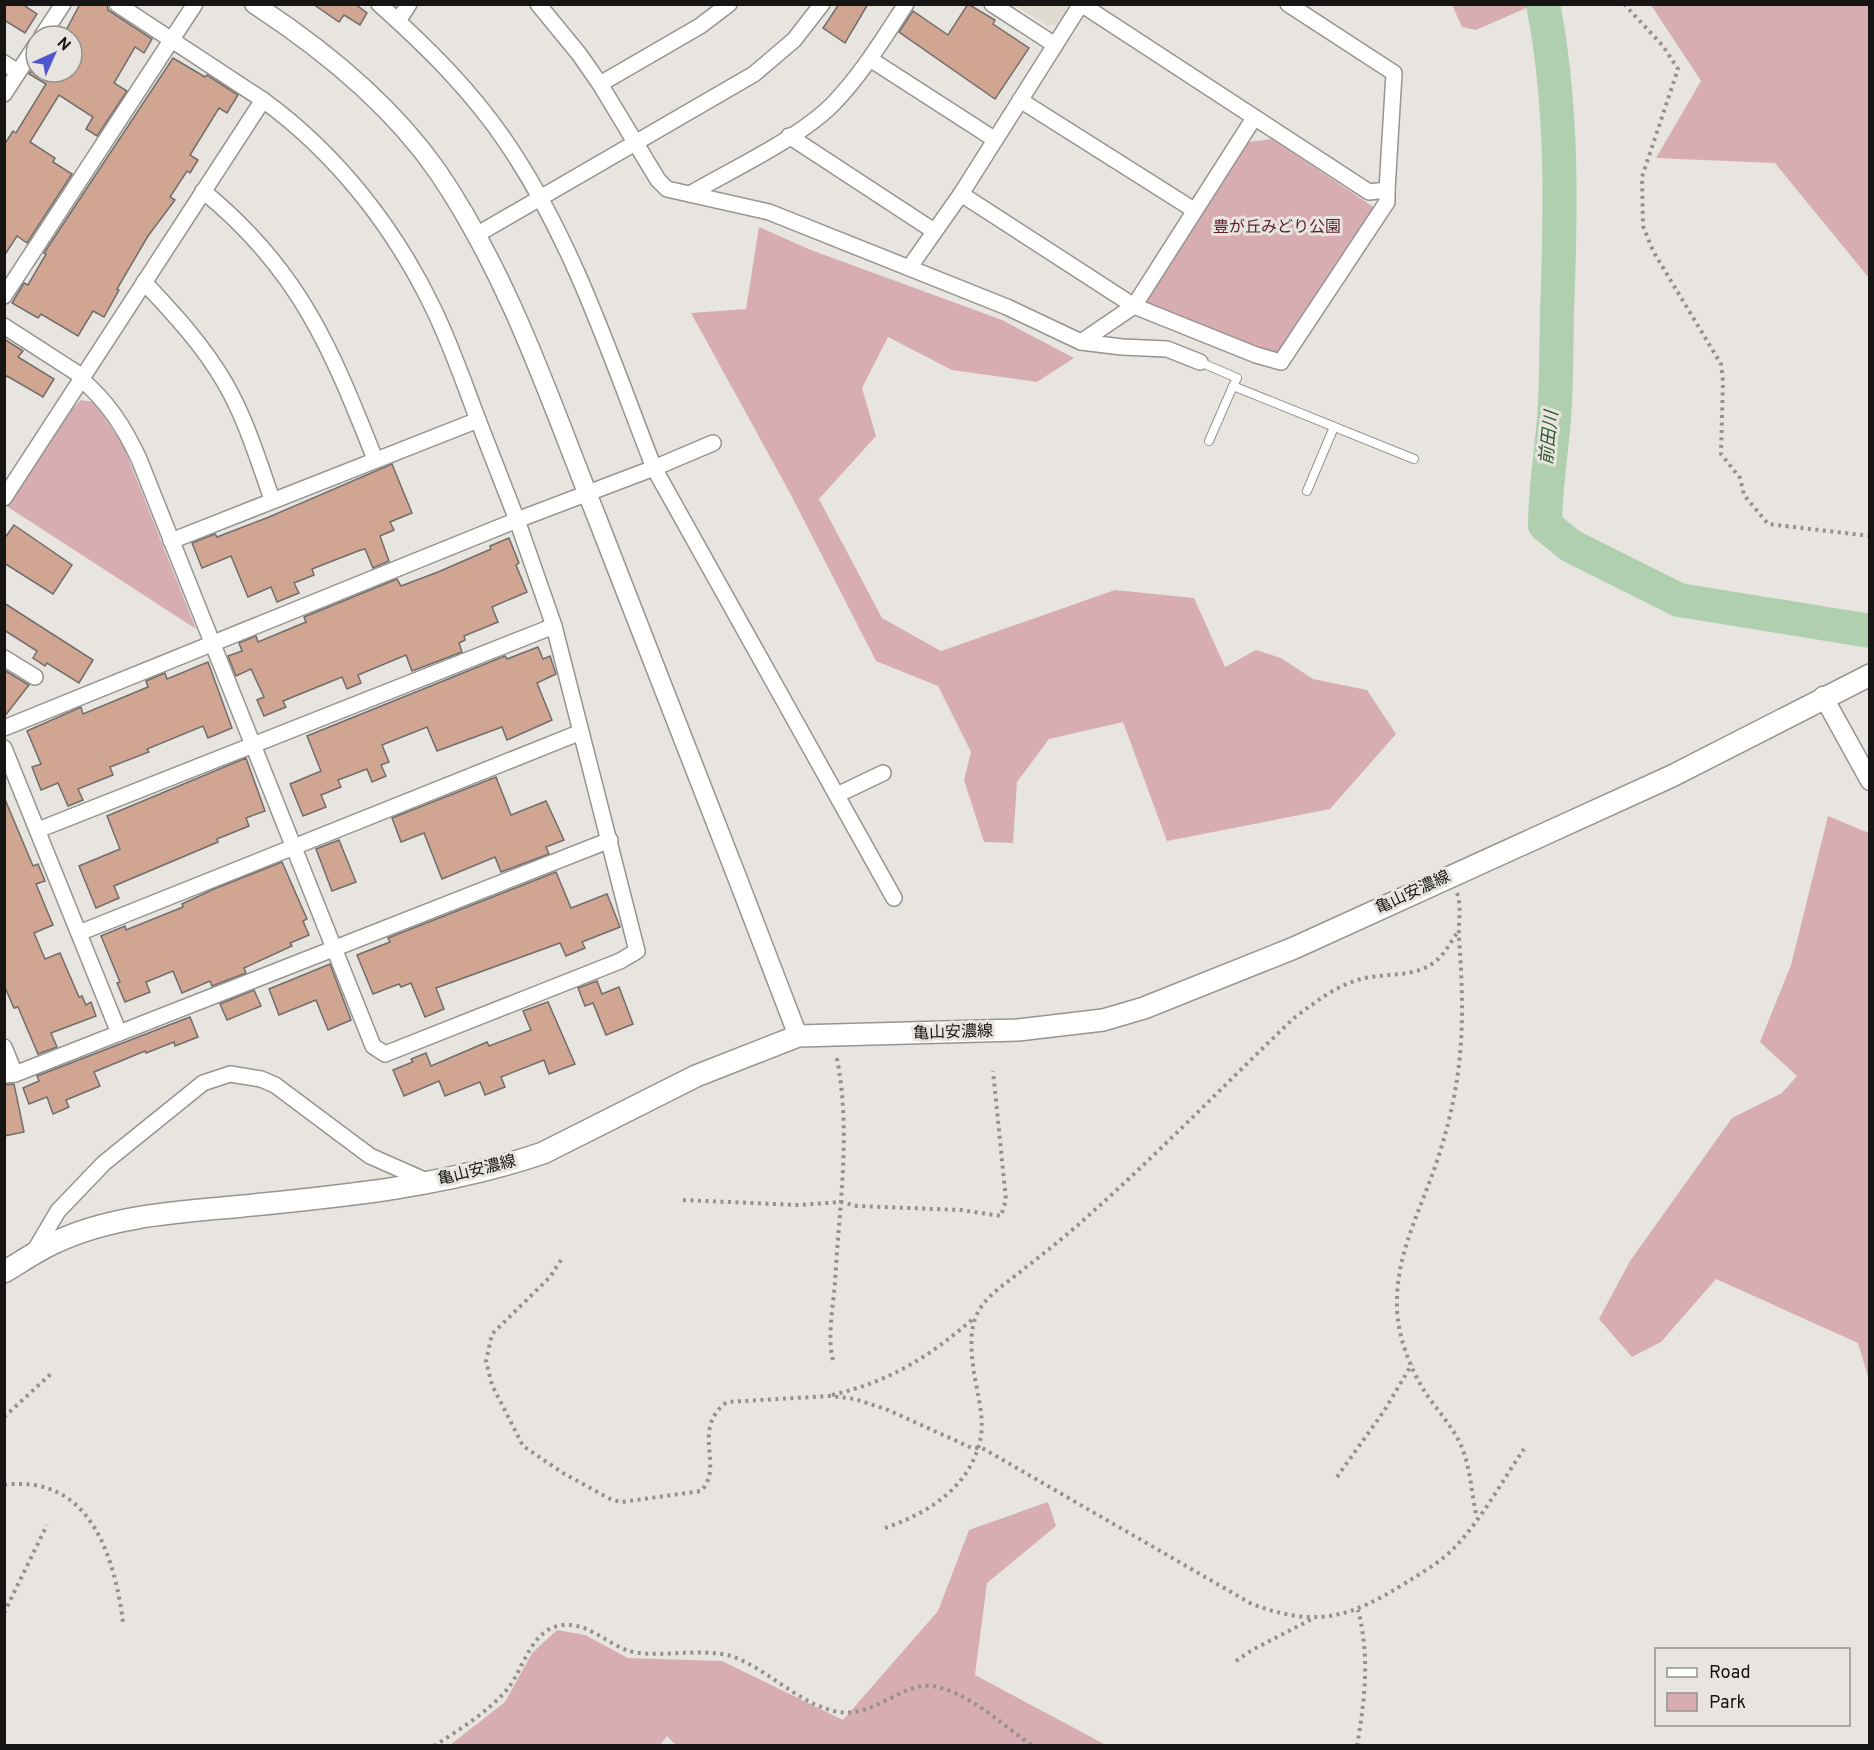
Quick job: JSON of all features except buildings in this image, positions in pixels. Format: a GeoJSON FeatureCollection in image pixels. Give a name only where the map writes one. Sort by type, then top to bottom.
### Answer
{"type":"FeatureCollection","features":[{"type":"Feature","properties":{"kind":"main road","name":"亀山安濃線"},"geometry":{"type":"LineString","coordinates":[[4,1272],[56,1242],[102,1226],[171,1213],[393,1190],[543,1153],[696,1076],[798,1036],[1018,1030],[1103,1020],[1188,992],[1294,948],[1672,776],[1823,696],[1869,675]]}},
{"type":"Feature","properties":{"kind":"street"},"geometry":{"type":"LineString","coordinates":[[50,24],[63,4]]}},
{"type":"Feature","properties":{"kind":"street"},"geometry":{"type":"LineString","coordinates":[[4,326],[82,378],[102,398],[128,435],[373,1046],[385,1054],[620,961],[637,951],[554,626],[517,520],[434,310],[386,228],[346,175],[285,116],[117,4]]}},
{"type":"Feature","properties":{"kind":"street"},"geometry":{"type":"LineString","coordinates":[[4,296],[195,4]]}},
{"type":"Feature","properties":{"kind":"street"},"geometry":{"type":"LineString","coordinates":[[254,4],[322,52],[378,102],[436,170],[478,234],[515,313],[686,741],[798,1036]]}},
{"type":"Feature","properties":{"kind":"street"},"geometry":{"type":"LineString","coordinates":[[379,4],[443,64],[477,103],[508,144],[542,198],[579,278],[654,468],[894,898]]}},
{"type":"Feature","properties":{"kind":"street"},"geometry":{"type":"LineString","coordinates":[[398,21],[409,4]]}},
{"type":"Feature","properties":{"kind":"street"},"geometry":{"type":"LineString","coordinates":[[538,4],[600,84],[658,180],[667,189],[769,212],[1006,307],[1081,342],[1167,349],[1200,362]]}},
{"type":"Feature","properties":{"kind":"street"},"geometry":{"type":"LineString","coordinates":[[600,84],[700,26],[729,4]]}},
{"type":"Feature","properties":{"kind":"street"},"geometry":{"type":"LineString","coordinates":[[478,234],[754,74],[794,40],[822,4]]}},
{"type":"Feature","properties":{"kind":"street"},"geometry":{"type":"LineString","coordinates":[[690,194],[789,136],[832,105],[870,59],[906,4]]}},
{"type":"Feature","properties":{"kind":"street"},"geometry":{"type":"LineString","coordinates":[[992,4],[1055,45]]}},
{"type":"Feature","properties":{"kind":"street"},"geometry":{"type":"LineString","coordinates":[[909,268],[961,194],[1081,4],[1369,192],[1387,190]]}},
{"type":"Feature","properties":{"kind":"street"},"geometry":{"type":"LineString","coordinates":[[961,194],[1134,306],[1256,355],[1281,362],[1387,202],[1394,73],[1288,4]]}},
{"type":"Feature","properties":{"kind":"street"},"geometry":{"type":"LineString","coordinates":[[870,59],[994,139]]}},
{"type":"Feature","properties":{"kind":"street"},"geometry":{"type":"LineString","coordinates":[[4,63],[18,72]]}},
{"type":"Feature","properties":{"kind":"street"},"geometry":{"type":"LineString","coordinates":[[4,94],[24,63]]}},
{"type":"Feature","properties":{"kind":"street"},"geometry":{"type":"LineString","coordinates":[[4,498],[263,100]]}},
{"type":"Feature","properties":{"kind":"street"},"geometry":{"type":"LineString","coordinates":[[1020,100],[1194,210]]}},
{"type":"Feature","properties":{"kind":"street"},"geometry":{"type":"LineString","coordinates":[[1081,342],[1134,306],[1254,118]]}},
{"type":"Feature","properties":{"kind":"street"},"geometry":{"type":"LineString","coordinates":[[789,136],[934,231]]}},
{"type":"Feature","properties":{"kind":"street"},"geometry":{"type":"LineString","coordinates":[[203,191],[221,205],[276,263],[303,300],[341,373],[375,459]]}},
{"type":"Feature","properties":{"kind":"street"},"geometry":{"type":"LineString","coordinates":[[144,282],[180,320],[226,385],[243,418],[272,499]]}},
{"type":"Feature","properties":{"kind":"street"},"geometry":{"type":"LineString","coordinates":[[171,541],[272,499],[478,420]]}},
{"type":"Feature","properties":{"kind":"street"},"geometry":{"type":"LineString","coordinates":[[4,728],[713,443]]}},
{"type":"Feature","properties":{"kind":"street"},"geometry":{"type":"LineString","coordinates":[[38,830],[554,626]]}},
{"type":"Feature","properties":{"kind":"street"},"geometry":{"type":"LineString","coordinates":[[4,657],[35,677]]}},
{"type":"Feature","properties":{"kind":"street"},"geometry":{"type":"LineString","coordinates":[[1823,696],[1855,760],[1869,781]]}},
{"type":"Feature","properties":{"kind":"street"},"geometry":{"type":"LineString","coordinates":[[79,933],[581,732]]}},
{"type":"Feature","properties":{"kind":"street"},"geometry":{"type":"LineString","coordinates":[[4,748],[119,1033]]}},
{"type":"Feature","properties":{"kind":"street"},"geometry":{"type":"LineString","coordinates":[[837,795],[883,773]]}},
{"type":"Feature","properties":{"kind":"street"},"geometry":{"type":"LineString","coordinates":[[4,1047],[10,1074],[610,840]]}},
{"type":"Feature","properties":{"kind":"street"},"geometry":{"type":"LineString","coordinates":[[32,1255],[58,1211],[104,1164],[203,1083],[230,1074],[261,1079],[275,1085],[370,1156],[430,1182]]}},
{"type":"Feature","properties":{"kind":"lane"},"geometry":{"type":"LineString","coordinates":[[1200,362],[1236,378],[1209,441]]}},
{"type":"Feature","properties":{"kind":"lane"},"geometry":{"type":"LineString","coordinates":[[1233,386],[1414,459]]}},
{"type":"Feature","properties":{"kind":"lane"},"geometry":{"type":"LineString","coordinates":[[1307,491],[1334,427]]}},
{"type":"Feature","properties":{"kind":"path"},"geometry":{"type":"LineString","coordinates":[[1624,4],[1663,46],[1678,69],[1642,177],[1643,226],[1653,251],[1721,364],[1724,381],[1721,454],[1740,478],[1744,495],[1768,524],[1869,536]]}},
{"type":"Feature","properties":{"kind":"path"},"geometry":{"type":"LineString","coordinates":[[1452,875],[1459,899],[1463,1028],[1455,1093],[1438,1159],[1413,1221],[1398,1280],[1398,1324],[1412,1364],[1426,1393],[1448,1422],[1461,1445],[1469,1470],[1477,1518]]}},
{"type":"Feature","properties":{"kind":"path"},"geometry":{"type":"LineString","coordinates":[[885,1528],[914,1518],[948,1495],[977,1449],[981,1435],[981,1417],[971,1339],[981,1307],[999,1289],[1064,1238],[1119,1189],[1294,1018],[1317,1001],[1354,981],[1383,974],[1407,973],[1428,966],[1443,954],[1459,930]]}},
{"type":"Feature","properties":{"kind":"path"},"geometry":{"type":"LineString","coordinates":[[832,1035],[843,1094],[841,1202],[832,1328],[833,1360]]}},
{"type":"Feature","properties":{"kind":"path"},"geometry":{"type":"LineString","coordinates":[[683,1200],[798,1205],[841,1202],[857,1206],[961,1210],[1001,1216],[1006,1200],[993,1071]]}},
{"type":"Feature","properties":{"kind":"path"},"geometry":{"type":"LineString","coordinates":[[561,1260],[550,1277],[492,1334],[486,1361],[492,1385],[523,1446],[562,1473],[612,1500],[622,1502],[701,1491],[708,1484],[708,1429],[711,1417],[727,1402],[830,1396],[855,1399],[888,1410],[977,1449],[982,1448],[1252,1604],[1289,1616],[1315,1618],[1358,1610],[1432,1566],[1455,1547],[1524,1449]]}},
{"type":"Feature","properties":{"kind":"path"},"geometry":{"type":"LineString","coordinates":[[830,1396],[870,1386],[900,1372],[940,1348],[977,1316]]}},
{"type":"Feature","properties":{"kind":"path"},"geometry":{"type":"LineString","coordinates":[[1337,1477],[1384,1411],[1412,1364]]}},
{"type":"Feature","properties":{"kind":"path"},"geometry":{"type":"LineString","coordinates":[[4,1417],[52,1372]]}},
{"type":"Feature","properties":{"kind":"path"},"geometry":{"type":"LineString","coordinates":[[4,1485],[36,1484],[55,1490],[82,1510],[104,1545],[118,1589],[123,1622]]}},
{"type":"Feature","properties":{"kind":"path"},"geometry":{"type":"LineString","coordinates":[[4,1613],[47,1525]]}},
{"type":"Feature","properties":{"kind":"path"},"geometry":{"type":"LineString","coordinates":[[1357,1746],[1366,1673],[1366,1640],[1358,1610]]}},
{"type":"Feature","properties":{"kind":"path"},"geometry":{"type":"LineString","coordinates":[[1236,1661],[1252,1650],[1315,1618]]}},
{"type":"Feature","properties":{"kind":"path"},"geometry":{"type":"LineString","coordinates":[[434,1746],[470,1723],[497,1699],[509,1686],[530,1647],[548,1631],[563,1625],[582,1628],[628,1651],[716,1653],[735,1658],[796,1694],[838,1712],[874,1708],[913,1688],[936,1686],[977,1705],[1033,1746]]}},
{"type":"Feature","properties":{"kind":"shaded area"},"geometry":{"type":"Polygon","coordinates":[[[1015,5],[1070,5],[1058,24],[1048,26],[1015,5]]]}},
{"type":"Feature","properties":{"kind":"green space"},"geometry":{"type":"Polygon","coordinates":[[[1452,5],[1533,5],[1476,30],[1462,27],[1452,5]]]}},
{"type":"Feature","properties":{"kind":"green space"},"geometry":{"type":"Polygon","coordinates":[[[1651,5],[1869,5],[1869,278],[1775,163],[1656,158],[1701,81],[1651,5]]]}},
{"type":"Feature","properties":{"kind":"green space","name":"豊が丘みどり公園"},"geometry":{"type":"Polygon","coordinates":[[[1272,139],[1375,208],[1276,355],[1145,304],[1248,142],[1272,139]]]}},
{"type":"Feature","properties":{"kind":"green space"},"geometry":{"type":"Polygon","coordinates":[[[759,227],[811,250],[1002,320],[1074,358],[1037,382],[952,370],[888,337],[862,388],[876,436],[819,499],[882,618],[941,651],[1115,590],[1194,598],[1225,667],[1256,650],[1281,658],[1313,679],[1367,690],[1396,734],[1330,809],[1167,841],[1123,722],[1049,739],[1017,782],[1013,843],[984,842],[964,780],[971,752],[938,686],[876,661],[791,495],[691,313],[746,309],[759,227]]]}},
{"type":"Feature","properties":{"kind":"green space"},"geometry":{"type":"Polygon","coordinates":[[[81,400],[94,402],[123,445],[196,629],[8,507],[72,409],[81,400]]]}},
{"type":"Feature","properties":{"kind":"green space"},"geometry":{"type":"Polygon","coordinates":[[[1828,816],[1869,833],[1869,1380],[1858,1343],[1716,1279],[1661,1342],[1632,1357],[1599,1319],[1630,1261],[1732,1118],[1782,1093],[1797,1076],[1760,1042],[1791,965],[1828,816]]]}},
{"type":"Feature","properties":{"kind":"green space"},"geometry":{"type":"Polygon","coordinates":[[[1048,1502],[1056,1526],[987,1583],[975,1675],[1106,1745],[677,1746],[667,1736],[659,1746],[450,1745],[505,1702],[532,1653],[557,1630],[585,1635],[628,1658],[722,1661],[843,1720],[938,1611],[969,1530],[1048,1502]]]}},
{"type":"Feature","properties":{"kind":"waterway","name":"前田川"},"geometry":{"type":"LineString","coordinates":[[1543,4],[1554,80],[1560,196],[1555,401],[1545,525],[1571,546],[1679,600],[1870,631]]}}]}
